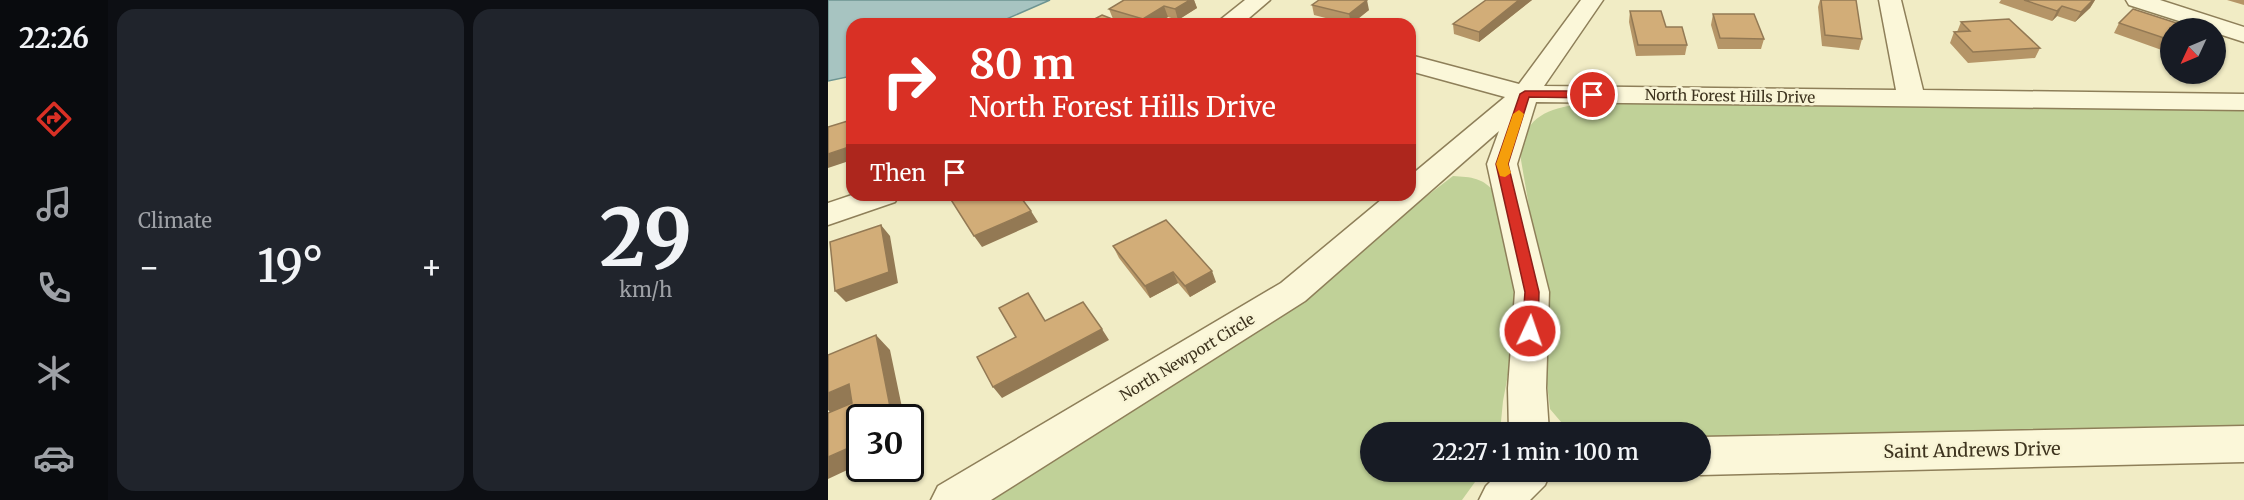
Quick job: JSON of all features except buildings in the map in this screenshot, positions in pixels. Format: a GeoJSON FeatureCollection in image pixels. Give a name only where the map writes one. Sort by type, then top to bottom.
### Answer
{"type":"FeatureCollection","features":[{"type":"Feature","properties":{"kind":"street"},"geometry":{"type":"LineString","coordinates":[[1236,18],[1259,0]]}},
{"type":"Feature","properties":{"kind":"street","name":"North Newport Circle"},"geometry":{"type":"LineString","coordinates":[[1416,187],[1525,94],[1593,0]]}},
{"type":"Feature","properties":{"kind":"street"},"geometry":{"type":"LineString","coordinates":[[1890,0],[1911,98]]}},
{"type":"Feature","properties":{"kind":"street"},"geometry":{"type":"LineString","coordinates":[[2137,0],[2244,34]]}},
{"type":"Feature","properties":{"kind":"street","name":"North Forest Hills Drive"},"geometry":{"type":"LineString","coordinates":[[1416,65],[1525,94],[2244,102]]}},
{"type":"Feature","properties":{"kind":"street"},"geometry":{"type":"LineString","coordinates":[[1525,94],[1502,164],[1532,292],[1526,422]]}},
{"type":"Feature","properties":{"kind":"street"},"geometry":{"type":"LineString","coordinates":[[828,214],[866,201]]}},
{"type":"Feature","properties":{"kind":"street","name":"North Newport Circle"},"geometry":{"type":"LineString","coordinates":[[953,500],[1293,292],[1400,201]]}},
{"type":"Feature","properties":{"kind":"street","name":"Saint Andrews Drive"},"geometry":{"type":"LineString","coordinates":[[1711,456],[2244,444]]}},
{"type":"Feature","properties":{"kind":"green space"},"geometry":{"type":"Polygon","coordinates":[[[1591,103],[2244,110],[2244,427],[1711,442],[1711,422],[1561,422],[1550,409],[1547,384],[1548,318],[1521,160],[1526,132],[1533,123],[1541,116],[1563,107],[1591,103]]]}},
{"type":"Feature","properties":{"kind":"green space"},"geometry":{"type":"Polygon","coordinates":[[[1453,176],[1477,179],[1495,193],[1513,276],[1516,332],[1501,422],[1360,422],[1360,482],[1475,482],[1462,500],[967,500],[1377,234],[1453,176]]]}},
{"type":"Feature","properties":{"kind":"water"},"geometry":{"type":"Polygon","coordinates":[[[828,0],[1050,0],[1009,18],[846,18],[846,77],[828,81],[828,0]]]}},
{"type":"Feature","properties":{"kind":"slow traffic"},"geometry":{"type":"LineString","coordinates":[[1505,173],[1502,164],[1519,114]]}},
{"type":"Feature","properties":{"kind":"route"},"geometry":{"type":"LineString","coordinates":[[1530,331],[1532,292],[1502,164],[1525,94],[1593,95]]}}]}
